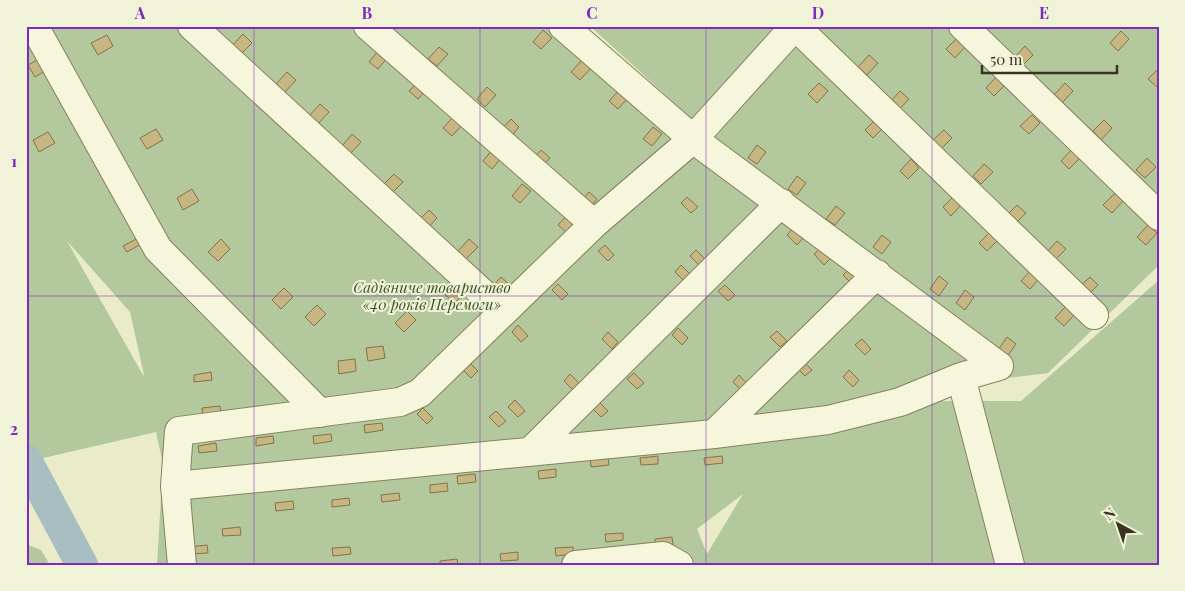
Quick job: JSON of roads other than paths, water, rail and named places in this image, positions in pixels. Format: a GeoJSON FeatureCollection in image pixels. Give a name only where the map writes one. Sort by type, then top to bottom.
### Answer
{"type":"FeatureCollection","features":[{"type":"Feature","properties":{"kind":"lane"},"geometry":{"type":"LineString","coordinates":[[34,26],[158,249],[320,413]]}},
{"type":"Feature","properties":{"kind":"lane"},"geometry":{"type":"LineString","coordinates":[[192,26],[503,312]]}},
{"type":"Feature","properties":{"kind":"lane"},"geometry":{"type":"LineString","coordinates":[[368,26],[594,224]]}},
{"type":"Feature","properties":{"kind":"lane"},"geometry":{"type":"LineString","coordinates":[[175,486],[714,434],[828,420],[900,402],[961,377],[999,366],[693,139],[563,26]]}},
{"type":"Feature","properties":{"kind":"lane"},"geometry":{"type":"LineString","coordinates":[[182,565],[175,486],[179,431],[400,402],[420,393],[594,224],[693,139],[795,26],[1094,315]]}},
{"type":"Feature","properties":{"kind":"lane"},"geometry":{"type":"LineString","coordinates":[[963,26],[1159,216]]}},
{"type":"Feature","properties":{"kind":"lane"},"geometry":{"type":"LineString","coordinates":[[532,451],[781,203]]}},
{"type":"Feature","properties":{"kind":"lane"},"geometry":{"type":"LineString","coordinates":[[714,434],[877,274]]}},
{"type":"Feature","properties":{"kind":"lane"},"geometry":{"type":"LineString","coordinates":[[961,377],[1010,565]]}},
{"type":"Feature","properties":{"kind":"lane"},"geometry":{"type":"LineString","coordinates":[[576,565],[663,556],[679,565]]}},
{"type":"Feature","properties":{"kind":"waterway"},"geometry":{"type":"LineString","coordinates":[[26,460],[82,565]]}},
{"type":"Feature","properties":{"kind":"park label","name":"Садівниче товариство «40 років Перемоги»"},"geometry":{"type":"Point","coordinates":[432,296]}}]}
